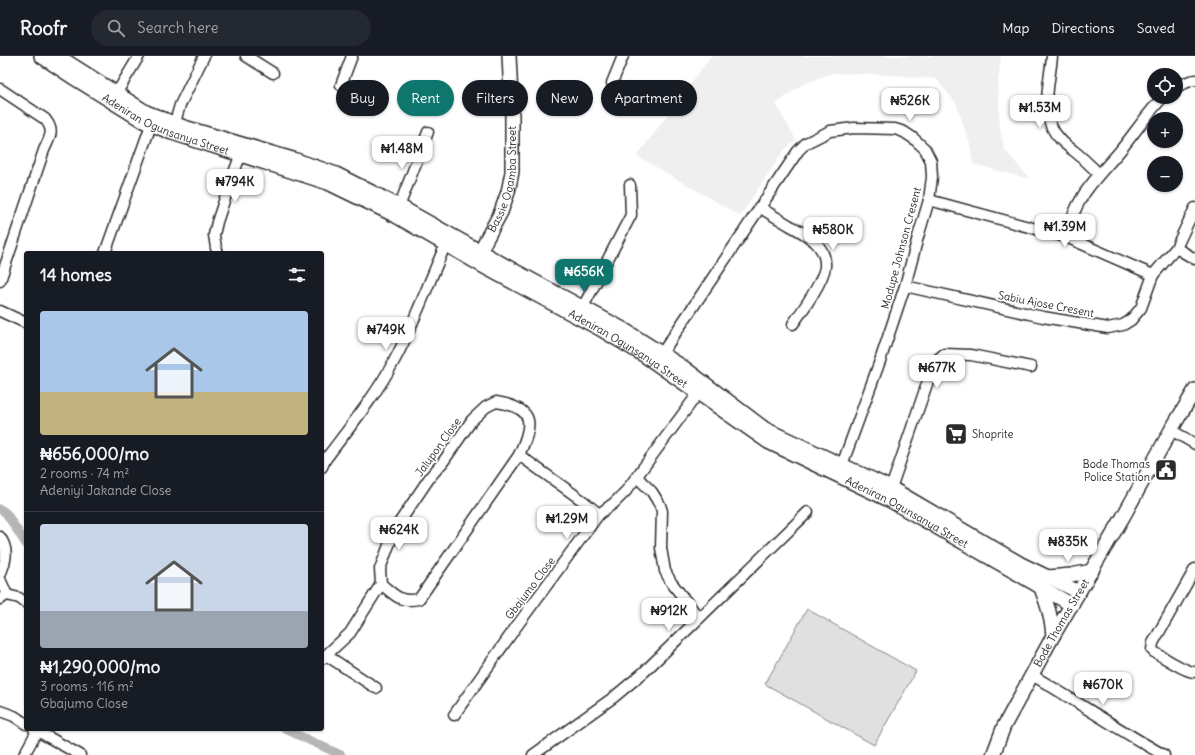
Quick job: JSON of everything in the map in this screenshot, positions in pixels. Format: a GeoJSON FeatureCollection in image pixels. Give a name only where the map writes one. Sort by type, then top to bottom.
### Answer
{"type":"FeatureCollection","features":[{"type":"Feature","properties":{"kind":"main road","name":"Adeniran Ogunsanya Street"},"geometry":{"type":"LineString","coordinates":[[41,56],[114,98],[146,112],[173,128],[241,154],[328,183],[398,211]]}},
{"type":"Feature","properties":{"kind":"main road","name":"Adeniran Ogunsanya Street"},"geometry":{"type":"LineString","coordinates":[[58,56],[151,125],[173,128],[296,160],[336,174],[449,240],[488,269],[600,329],[658,358]]}},
{"type":"Feature","properties":{"kind":"main road","name":"Bassie Ogamba Street"},"geometry":{"type":"LineString","coordinates":[[480,251],[501,212],[508,192],[512,172],[512,116],[509,56]]}},
{"type":"Feature","properties":{"kind":"main road","name":"Adeniran Ogunsanya Street"},"geometry":{"type":"LineString","coordinates":[[449,240],[480,251],[623,328],[658,358],[701,389],[768,442],[879,495],[925,515],[1044,582],[1072,605]]}},
{"type":"Feature","properties":{"kind":"main road","name":"Adeniran Ogunsanya Street"},"geometry":{"type":"LineString","coordinates":[[701,389],[765,429],[891,488],[925,515]]}},
{"type":"Feature","properties":{"kind":"main road","name":"Bode Thomas Street"},"geometry":{"type":"LineString","coordinates":[[993,755],[1004,726],[1053,636],[1092,571],[1195,390]]}},
{"type":"Feature","properties":{"kind":"main road"},"geometry":{"type":"LineString","coordinates":[[1053,636],[1052,621],[1044,582],[1092,571]]}},
{"type":"Feature","properties":{"kind":"main road","name":"Adeniran Ogunsanya Street"},"geometry":{"type":"LineString","coordinates":[[1044,582],[1079,592]]}},
{"type":"Feature","properties":{"kind":"street"},"geometry":{"type":"LineString","coordinates":[[114,98],[139,56]]}},
{"type":"Feature","properties":{"kind":"street"},"geometry":{"type":"LineString","coordinates":[[173,128],[180,105],[204,56]]}},
{"type":"Feature","properties":{"kind":"street"},"geometry":{"type":"LineString","coordinates":[[246,56],[273,72]]}},
{"type":"Feature","properties":{"kind":"street"},"geometry":{"type":"LineString","coordinates":[[343,80],[352,56]]}},
{"type":"Feature","properties":{"kind":"street"},"geometry":{"type":"LineString","coordinates":[[613,80],[624,56]]}},
{"type":"Feature","properties":{"kind":"street"},"geometry":{"type":"LineString","coordinates":[[1052,56],[1047,109],[1052,131],[1060,140],[1099,174]]}},
{"type":"Feature","properties":{"kind":"street"},"geometry":{"type":"LineString","coordinates":[[1183,84],[1195,80]]}},
{"type":"Feature","properties":{"kind":"street"},"geometry":{"type":"LineString","coordinates":[[0,89],[45,119],[50,124],[51,134],[44,150],[0,281]]}},
{"type":"Feature","properties":{"kind":"street"},"geometry":{"type":"LineString","coordinates":[[1066,237],[1076,206],[1088,188],[1158,104]]}},
{"type":"Feature","properties":{"kind":"street"},"geometry":{"type":"LineString","coordinates":[[106,251],[151,125]]}},
{"type":"Feature","properties":{"kind":"street","name":"Modupe Johnson Cresent"},"geometry":{"type":"LineString","coordinates":[[658,358],[759,207],[798,151],[806,143],[830,131],[854,128],[895,129],[904,132],[925,149],[931,161],[932,177],[929,200],[905,286],[880,361],[842,465]]}},
{"type":"Feature","properties":{"kind":"street"},"geometry":{"type":"LineString","coordinates":[[398,211],[428,132]]}},
{"type":"Feature","properties":{"kind":"street"},"geometry":{"type":"LineString","coordinates":[[217,251],[214,235],[216,222],[241,154]]}},
{"type":"Feature","properties":{"kind":"street"},"geometry":{"type":"LineString","coordinates":[[583,306],[631,215],[630,185]]}},
{"type":"Feature","properties":{"kind":"street"},"geometry":{"type":"LineString","coordinates":[[929,200],[1066,237],[1153,275],[1176,248],[1195,208]]}},
{"type":"Feature","properties":{"kind":"street"},"geometry":{"type":"LineString","coordinates":[[759,207],[806,234],[820,248],[823,256],[825,267],[822,277],[793,324]]}},
{"type":"Feature","properties":{"kind":"street"},"geometry":{"type":"LineString","coordinates":[[324,461],[373,396],[392,363],[417,314],[449,240]]}},
{"type":"Feature","properties":{"kind":"street"},"geometry":{"type":"LineString","coordinates":[[1176,248],[1195,259]]}},
{"type":"Feature","properties":{"kind":"street","name":"Sabiu Ajose Cresent"},"geometry":{"type":"LineString","coordinates":[[905,286],[1043,318],[1108,328],[1123,325],[1131,320],[1141,308],[1153,275]]}},
{"type":"Feature","properties":{"kind":"street"},"geometry":{"type":"LineString","coordinates":[[0,311],[24,322]]}},
{"type":"Feature","properties":{"kind":"street"},"geometry":{"type":"LineString","coordinates":[[891,488],[928,381],[938,359],[944,354],[971,355],[1031,367]]}},
{"type":"Feature","properties":{"kind":"street","name":"Gbajumo Close"},"geometry":{"type":"LineString","coordinates":[[454,715],[516,626],[599,514],[614,503],[637,478],[701,389]]}},
{"type":"Feature","properties":{"kind":"street","name":"Jalupon Close"},"geometry":{"type":"LineString","coordinates":[[324,657],[350,633],[381,584],[380,570],[392,537],[399,523],[430,477],[443,462],[472,420],[486,407],[496,402],[520,408],[525,412],[530,426],[527,438],[519,455],[419,599],[409,601],[400,598],[381,584]]}},
{"type":"Feature","properties":{"kind":"street"},"geometry":{"type":"LineString","coordinates":[[1171,430],[1195,444]]}},
{"type":"Feature","properties":{"kind":"street"},"geometry":{"type":"LineString","coordinates":[[519,455],[599,514]]}},
{"type":"Feature","properties":{"kind":"street"},"geometry":{"type":"LineString","coordinates":[[637,478],[652,492],[662,511],[661,548],[665,571],[671,582],[699,618]]}},
{"type":"Feature","properties":{"kind":"street"},"geometry":{"type":"LineString","coordinates":[[533,755],[620,692],[644,672],[808,512]]}},
{"type":"Feature","properties":{"kind":"street"},"geometry":{"type":"LineString","coordinates":[[0,537],[6,553],[5,564],[0,575]]}},
{"type":"Feature","properties":{"kind":"street"},"geometry":{"type":"LineString","coordinates":[[1195,569],[1153,643],[1152,650],[1181,667],[1195,672]]}},
{"type":"Feature","properties":{"kind":"street"},"geometry":{"type":"LineString","coordinates":[[0,580],[3,597],[20,598],[24,601]]}},
{"type":"Feature","properties":{"kind":"street"},"geometry":{"type":"LineString","coordinates":[[324,657],[376,688]]}},
{"type":"Feature","properties":{"kind":"street"},"geometry":{"type":"LineString","coordinates":[[1032,675],[1123,732],[1164,755]]}},
{"type":"Feature","properties":{"kind":"street"},"geometry":{"type":"LineString","coordinates":[[0,711],[14,716],[24,723]]}},
{"type":"Feature","properties":{"kind":"street"},"geometry":{"type":"LineString","coordinates":[[24,755],[35,731]]}},
{"type":"Feature","properties":{"kind":"street"},"geometry":{"type":"LineString","coordinates":[[37,731],[80,755]]}},
{"type":"Feature","properties":{"kind":"shaded area"},"geometry":{"type":"Polygon","coordinates":[[[711,56],[1001,56],[998,81],[1000,128],[1004,149],[1030,179],[973,164],[970,144],[956,103],[936,79],[891,75],[832,73],[801,85],[776,104],[796,140],[784,150],[740,216],[637,156],[667,116],[697,116],[697,80],[693,80],[711,56]]]}},
{"type":"Feature","properties":{"kind":"shaded area"},"geometry":{"type":"Polygon","coordinates":[[[807,609],[916,671],[874,745],[765,684],[807,609]]]}},
{"type":"Feature","properties":{"kind":"waterway"},"geometry":{"type":"LineString","coordinates":[[0,509],[6,513],[24,541]]}},
{"type":"Feature","properties":{"kind":"waterway"},"geometry":{"type":"LineString","coordinates":[[289,731],[341,755]]}},
{"type":"Feature","properties":{"kind":"place","name":"Shoprite"},"geometry":{"type":"Point","coordinates":[956,434]}},
{"type":"Feature","properties":{"kind":"place","name":"Bode Thomas Police Station"},"geometry":{"type":"Point","coordinates":[1166,470]}}]}
